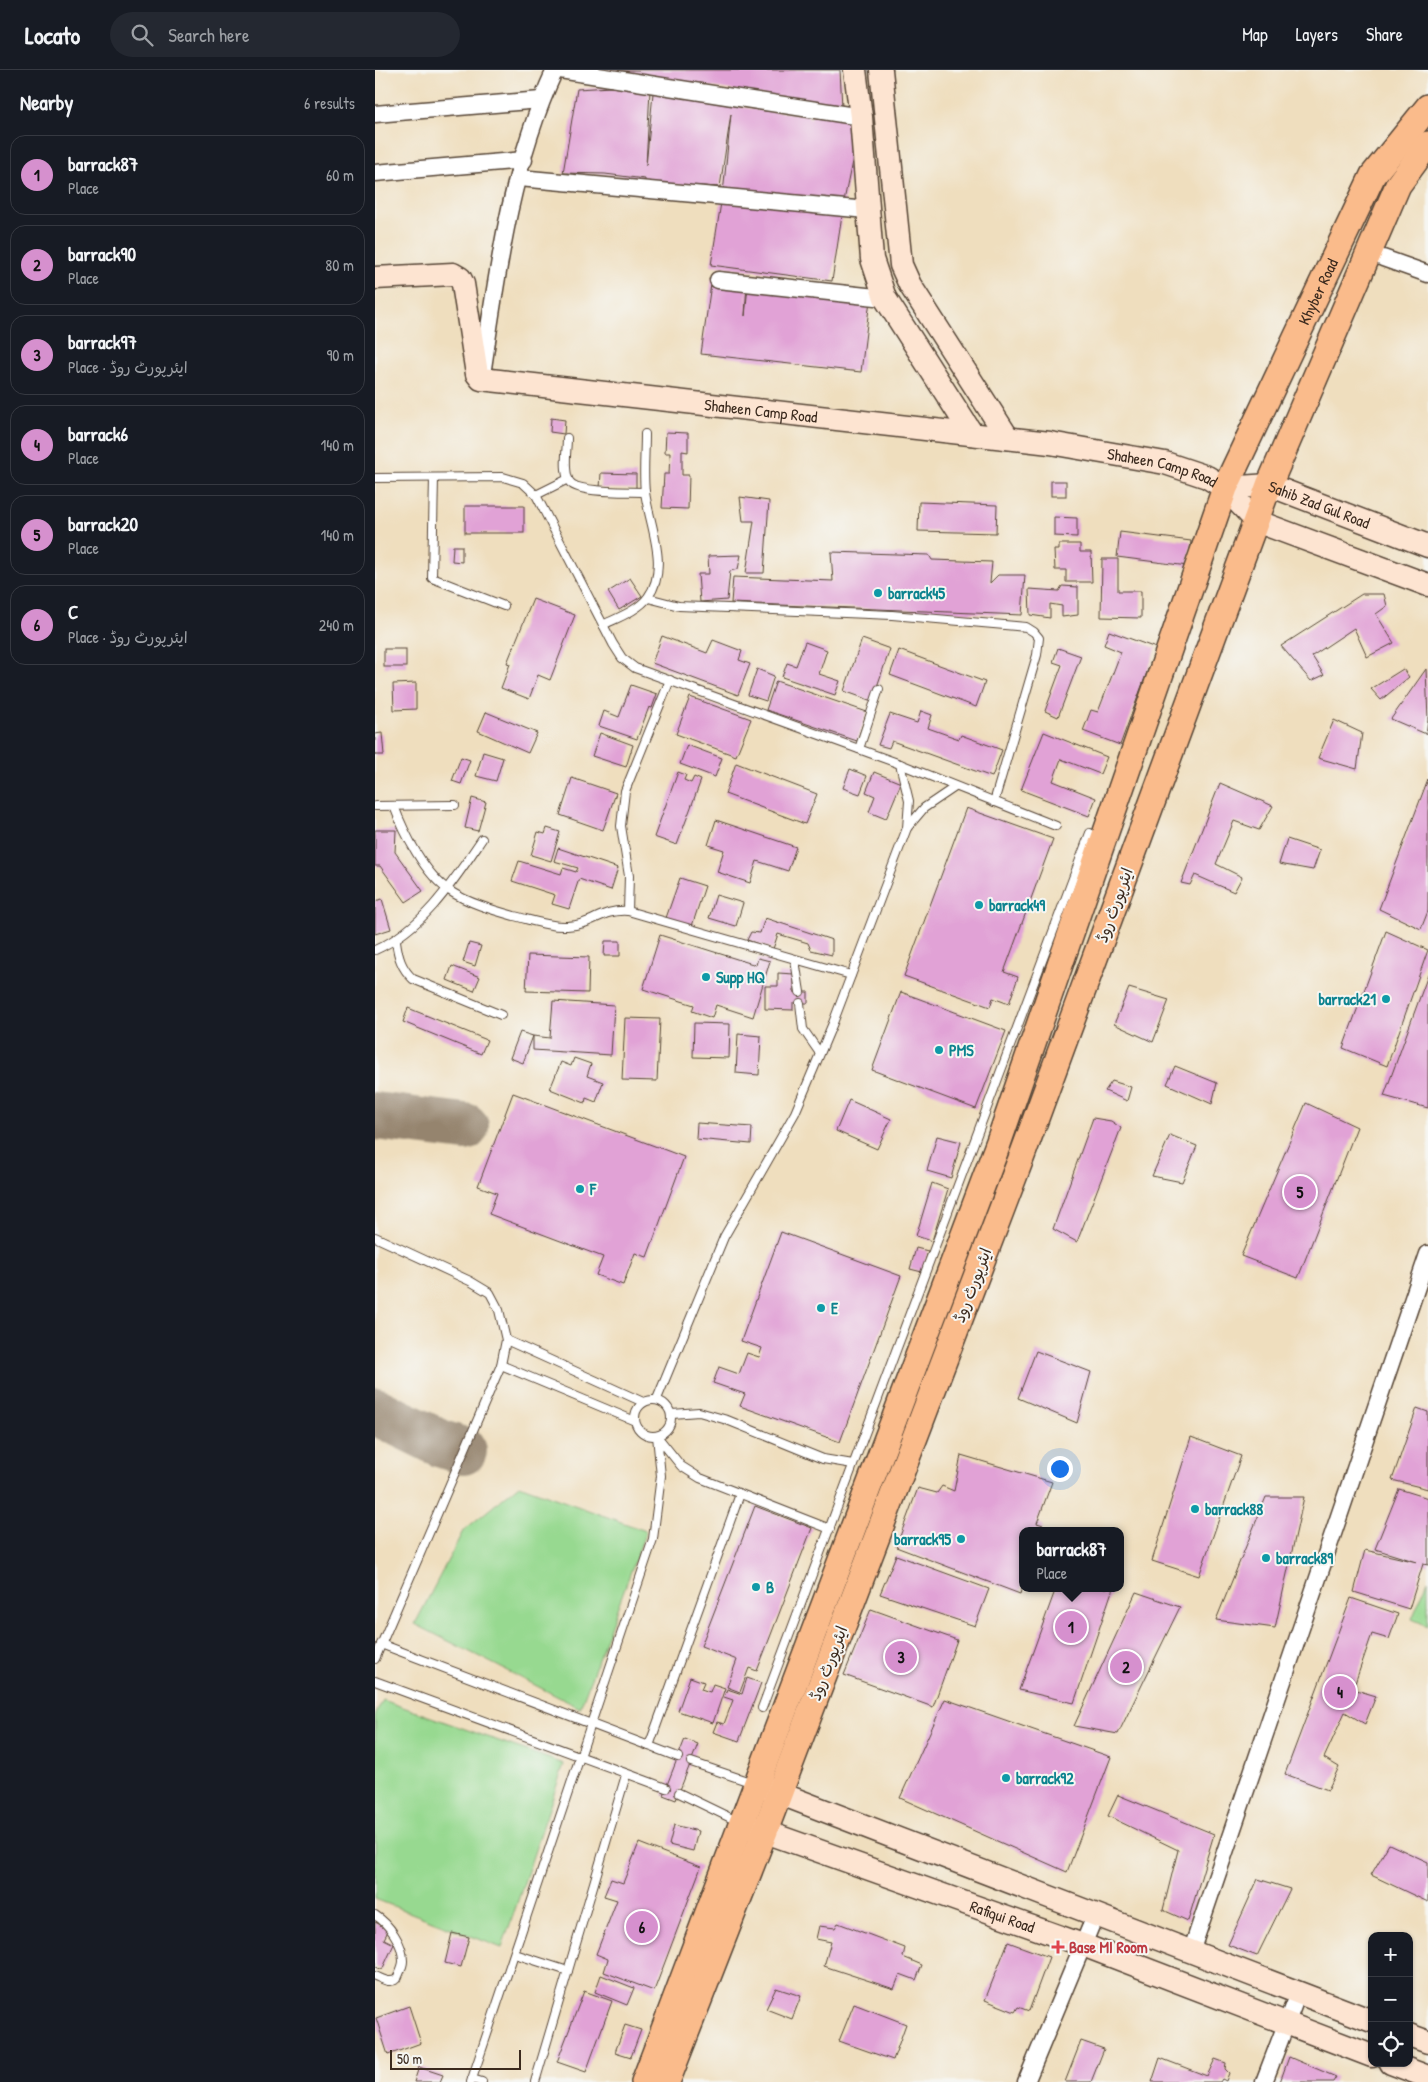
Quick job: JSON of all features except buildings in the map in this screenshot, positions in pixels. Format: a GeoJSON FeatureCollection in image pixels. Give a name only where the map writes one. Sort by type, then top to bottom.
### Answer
{"type":"FeatureCollection","features":[{"type":"Feature","properties":{"kind":"main road","name":"Khyber Road"},"geometry":{"type":"LineString","coordinates":[[768,1789],[998,1144],[1225,488],[1373,175],[1428,107]]}},
{"type":"Feature","properties":{"kind":"main road","name":"Khyber Road"},"geometry":{"type":"LineString","coordinates":[[1269,485],[1398,185],[1428,144]]}},
{"type":"Feature","properties":{"kind":"main road","name":"ایئرپورٹ روڈ"},"geometry":{"type":"LineString","coordinates":[[768,1789],[1025,1147],[1269,485]]}},
{"type":"Feature","properties":{"kind":"main road"},"geometry":{"type":"LineString","coordinates":[[667,2082],[768,1789]]}},
{"type":"Feature","properties":{"kind":"main road"},"geometry":{"type":"LineString","coordinates":[[644,2082],[754,1827]]}},
{"type":"Feature","properties":{"kind":"street"},"geometry":{"type":"LineString","coordinates":[[481,379],[504,229],[541,100],[555,70]]}},
{"type":"Feature","properties":{"kind":"street"},"geometry":{"type":"LineString","coordinates":[[560,70],[861,117]]}},
{"type":"Feature","properties":{"kind":"street"},"geometry":{"type":"LineString","coordinates":[[855,70],[861,117],[872,259],[885,298],[972,434]]}},
{"type":"Feature","properties":{"kind":"street"},"geometry":{"type":"LineString","coordinates":[[881,70],[901,265],[910,285],[1008,438]]}},
{"type":"Feature","properties":{"kind":"street"},"geometry":{"type":"LineString","coordinates":[[375,114],[541,100]]}},
{"type":"Feature","properties":{"kind":"street"},"geometry":{"type":"LineString","coordinates":[[375,173],[524,160]]}},
{"type":"Feature","properties":{"kind":"street"},"geometry":{"type":"LineString","coordinates":[[519,178],[867,210]]}},
{"type":"Feature","properties":{"kind":"street"},"geometry":{"type":"LineString","coordinates":[[1383,258],[1428,274]]}},
{"type":"Feature","properties":{"kind":"street"},"geometry":{"type":"LineString","coordinates":[[375,278],[453,274],[460,278],[463,284],[477,374],[481,379]]}},
{"type":"Feature","properties":{"kind":"street"},"geometry":{"type":"LineString","coordinates":[[718,280],[885,298]]}},
{"type":"Feature","properties":{"kind":"street","name":"Shaheen Camp Road"},"geometry":{"type":"LineString","coordinates":[[481,379],[1051,443],[1165,463],[1207,477],[1225,488]]}},
{"type":"Feature","properties":{"kind":"street","name":"Sahib Zad Gul Road"},"geometry":{"type":"LineString","coordinates":[[1225,488],[1269,485],[1428,546]]}},
{"type":"Feature","properties":{"kind":"street","name":"Sahib Zad Gul Road"},"geometry":{"type":"LineString","coordinates":[[1225,488],[1256,521],[1428,584]]}},
{"type":"Feature","properties":{"kind":"street"},"geometry":{"type":"LineString","coordinates":[[1191,1952],[1428,1254]]}},
{"type":"Feature","properties":{"kind":"street","name":"Rafiqui Road"},"geometry":{"type":"LineString","coordinates":[[768,1789],[1368,2019]]}},
{"type":"Feature","properties":{"kind":"street","name":"Rafiqui Road"},"geometry":{"type":"LineString","coordinates":[[754,1827],[1083,1946],[1368,2054]]}},
{"type":"Feature","properties":{"kind":"street"},"geometry":{"type":"LineString","coordinates":[[1026,2082],[1095,1916]]}},
{"type":"Feature","properties":{"kind":"street"},"geometry":{"type":"LineString","coordinates":[[1264,2082],[1298,1993]]}},
{"type":"Feature","properties":{"kind":"street"},"geometry":{"type":"LineString","coordinates":[[1413,2036],[1428,2042]]}},
{"type":"Feature","properties":{"kind":"street"},"geometry":{"type":"LineString","coordinates":[[1402,2067],[1428,2077]]}},
{"type":"Feature","properties":{"kind":"lane"},"geometry":{"type":"LineString","coordinates":[[603,625],[626,614],[648,598],[657,575],[657,557],[645,492],[645,434]]}},
{"type":"Feature","properties":{"kind":"lane"},"geometry":{"type":"LineString","coordinates":[[567,438],[568,480],[573,486],[584,489],[645,492]]}},
{"type":"Feature","properties":{"kind":"lane"},"geometry":{"type":"LineString","coordinates":[[375,478],[503,478],[523,483],[536,495],[622,658],[635,668],[899,764],[1056,826]]}},
{"type":"Feature","properties":{"kind":"lane"},"geometry":{"type":"LineString","coordinates":[[434,478],[433,578],[504,606]]}},
{"type":"Feature","properties":{"kind":"lane"},"geometry":{"type":"LineString","coordinates":[[536,495],[568,480]]}},
{"type":"Feature","properties":{"kind":"lane"},"geometry":{"type":"LineString","coordinates":[[648,598],[679,606],[892,615],[1026,627],[1039,638],[1037,655],[994,802]]}},
{"type":"Feature","properties":{"kind":"lane"},"geometry":{"type":"LineString","coordinates":[[629,911],[629,876],[621,826],[625,791],[670,680]]}},
{"type":"Feature","properties":{"kind":"lane"},"geometry":{"type":"LineString","coordinates":[[859,749],[879,689]]}},
{"type":"Feature","properties":{"kind":"lane"},"geometry":{"type":"LineString","coordinates":[[657,1400],[724,1237],[795,1113],[851,975],[907,828],[909,801],[899,764]]}},
{"type":"Feature","properties":{"kind":"lane"},"geometry":{"type":"LineString","coordinates":[[907,828],[925,808],[955,787]]}},
{"type":"Feature","properties":{"kind":"lane"},"geometry":{"type":"LineString","coordinates":[[375,806],[455,805]]}},
{"type":"Feature","properties":{"kind":"lane"},"geometry":{"type":"LineString","coordinates":[[394,806],[403,831],[415,852],[448,890],[475,903],[537,922],[565,926],[587,924],[600,915],[614,910],[629,911],[851,975]]}},
{"type":"Feature","properties":{"kind":"lane"},"geometry":{"type":"LineString","coordinates":[[762,1708],[1090,834]]}},
{"type":"Feature","properties":{"kind":"lane"},"geometry":{"type":"LineString","coordinates":[[375,950],[396,941],[417,923],[448,890],[482,839]]}},
{"type":"Feature","properties":{"kind":"lane"},"geometry":{"type":"LineString","coordinates":[[396,941],[399,958],[405,971],[413,980],[501,1015]]}},
{"type":"Feature","properties":{"kind":"lane"},"geometry":{"type":"LineString","coordinates":[[795,960],[800,992]]}},
{"type":"Feature","properties":{"kind":"lane"},"geometry":{"type":"LineString","coordinates":[[800,1003],[803,1029],[809,1041],[819,1052]]}},
{"type":"Feature","properties":{"kind":"lane"},"geometry":{"type":"LineString","coordinates":[[375,1237],[470,1280],[490,1293],[499,1310],[506,1340],[501,1366],[375,1659]]}},
{"type":"Feature","properties":{"kind":"lane"},"geometry":{"type":"LineString","coordinates":[[506,1340],[643,1402],[657,1400],[664,1402],[672,1414],[669,1428],[657,1436]]}},
{"type":"Feature","properties":{"kind":"lane"},"geometry":{"type":"LineString","coordinates":[[501,1366],[635,1421],[643,1433],[657,1436],[681,1466],[700,1478],[829,1529]]}},
{"type":"Feature","properties":{"kind":"lane"},"geometry":{"type":"LineString","coordinates":[[635,1421],[638,1407],[643,1402]]}},
{"type":"Feature","properties":{"kind":"lane"},"geometry":{"type":"LineString","coordinates":[[672,1414],[699,1412],[708,1414],[823,1459],[853,1464]]}},
{"type":"Feature","properties":{"kind":"lane"},"geometry":{"type":"LineString","coordinates":[[482,2082],[472,2080],[653,1539],[661,1476],[657,1436]]}},
{"type":"Feature","properties":{"kind":"lane"},"geometry":{"type":"LineString","coordinates":[[649,1746],[740,1494]]}},
{"type":"Feature","properties":{"kind":"lane"},"geometry":{"type":"LineString","coordinates":[[381,1644],[678,1757]]}},
{"type":"Feature","properties":{"kind":"lane"},"geometry":{"type":"LineString","coordinates":[[375,1680],[665,1788]]}},
{"type":"Feature","properties":{"kind":"lane"},"geometry":{"type":"LineString","coordinates":[[691,1762],[768,1789]]}},
{"type":"Feature","properties":{"kind":"lane"},"geometry":{"type":"LineString","coordinates":[[535,2082],[626,1775]]}},
{"type":"Feature","properties":{"kind":"lane"},"geometry":{"type":"LineString","coordinates":[[679,1793],[754,1827]]}},
{"type":"Feature","properties":{"kind":"lane"},"geometry":{"type":"LineString","coordinates":[[375,1915],[391,1928],[402,1953],[403,1963],[397,1979],[393,1981],[388,1982],[375,1976]]}},
{"type":"Feature","properties":{"kind":"lane"},"geometry":{"type":"LineString","coordinates":[[515,1954],[568,1971]]}},
{"type":"Feature","properties":{"kind":"green space"},"geometry":{"type":"Polygon","coordinates":[[[519,1485],[646,1531],[580,1708],[415,1624],[463,1531],[519,1485]]]}},
{"type":"Feature","properties":{"kind":"green space"},"geometry":{"type":"Polygon","coordinates":[[[1428,1580],[1428,1626],[1412,1619],[1428,1580]]]}},
{"type":"Feature","properties":{"kind":"green space"},"geometry":{"type":"Polygon","coordinates":[[[383,1700],[564,1764],[502,1948],[375,1899],[375,1716],[383,1700]]]}},
{"type":"Feature","properties":{"kind":"taxiway"},"geometry":{"type":"LineString","coordinates":[[375,1116],[465,1127]]}},
{"type":"Feature","properties":{"kind":"taxiway"},"geometry":{"type":"LineString","coordinates":[[375,1411],[442,1444],[463,1451]]}},
{"type":"Feature","properties":{"kind":"place","name":"barrack45"},"geometry":{"type":"Point","coordinates":[878,593]}},
{"type":"Feature","properties":{"kind":"place","name":"barrack49"},"geometry":{"type":"Point","coordinates":[979,905]}},
{"type":"Feature","properties":{"kind":"place","name":"Supp HQ"},"geometry":{"type":"Point","coordinates":[706,977]}},
{"type":"Feature","properties":{"kind":"place","name":"barrack21"},"geometry":{"type":"Point","coordinates":[1386,999]}},
{"type":"Feature","properties":{"kind":"place","name":"PMS"},"geometry":{"type":"Point","coordinates":[939,1050]}},
{"type":"Feature","properties":{"kind":"place","name":"F"},"geometry":{"type":"Point","coordinates":[580,1189]}},
{"type":"Feature","properties":{"kind":"place","name":"barrack20"},"geometry":{"type":"Point","coordinates":[1300,1192]}},
{"type":"Feature","properties":{"kind":"place","name":"E"},"geometry":{"type":"Point","coordinates":[821,1308]}},
{"type":"Feature","properties":{"kind":"place","name":"barrack88"},"geometry":{"type":"Point","coordinates":[1195,1509]}},
{"type":"Feature","properties":{"kind":"place","name":"barrack95"},"geometry":{"type":"Point","coordinates":[961,1539]}},
{"type":"Feature","properties":{"kind":"place","name":"barrack89"},"geometry":{"type":"Point","coordinates":[1266,1558]}},
{"type":"Feature","properties":{"kind":"place","name":"B"},"geometry":{"type":"Point","coordinates":[756,1587]}},
{"type":"Feature","properties":{"kind":"place","name":"barrack87"},"geometry":{"type":"Point","coordinates":[1071,1627]}},
{"type":"Feature","properties":{"kind":"place","name":"barrack97"},"geometry":{"type":"Point","coordinates":[901,1657]}},
{"type":"Feature","properties":{"kind":"place","name":"barrack90"},"geometry":{"type":"Point","coordinates":[1126,1667]}},
{"type":"Feature","properties":{"kind":"place","name":"barrack6"},"geometry":{"type":"Point","coordinates":[1340,1692]}},
{"type":"Feature","properties":{"kind":"place","name":"barrack92"},"geometry":{"type":"Point","coordinates":[1006,1778]}},
{"type":"Feature","properties":{"kind":"place","name":"C"},"geometry":{"type":"Point","coordinates":[642,1927]}},
{"type":"Feature","properties":{"kind":"place","name":"Base MI Room"},"geometry":{"type":"Point","coordinates":[1058,1947]}}]}
